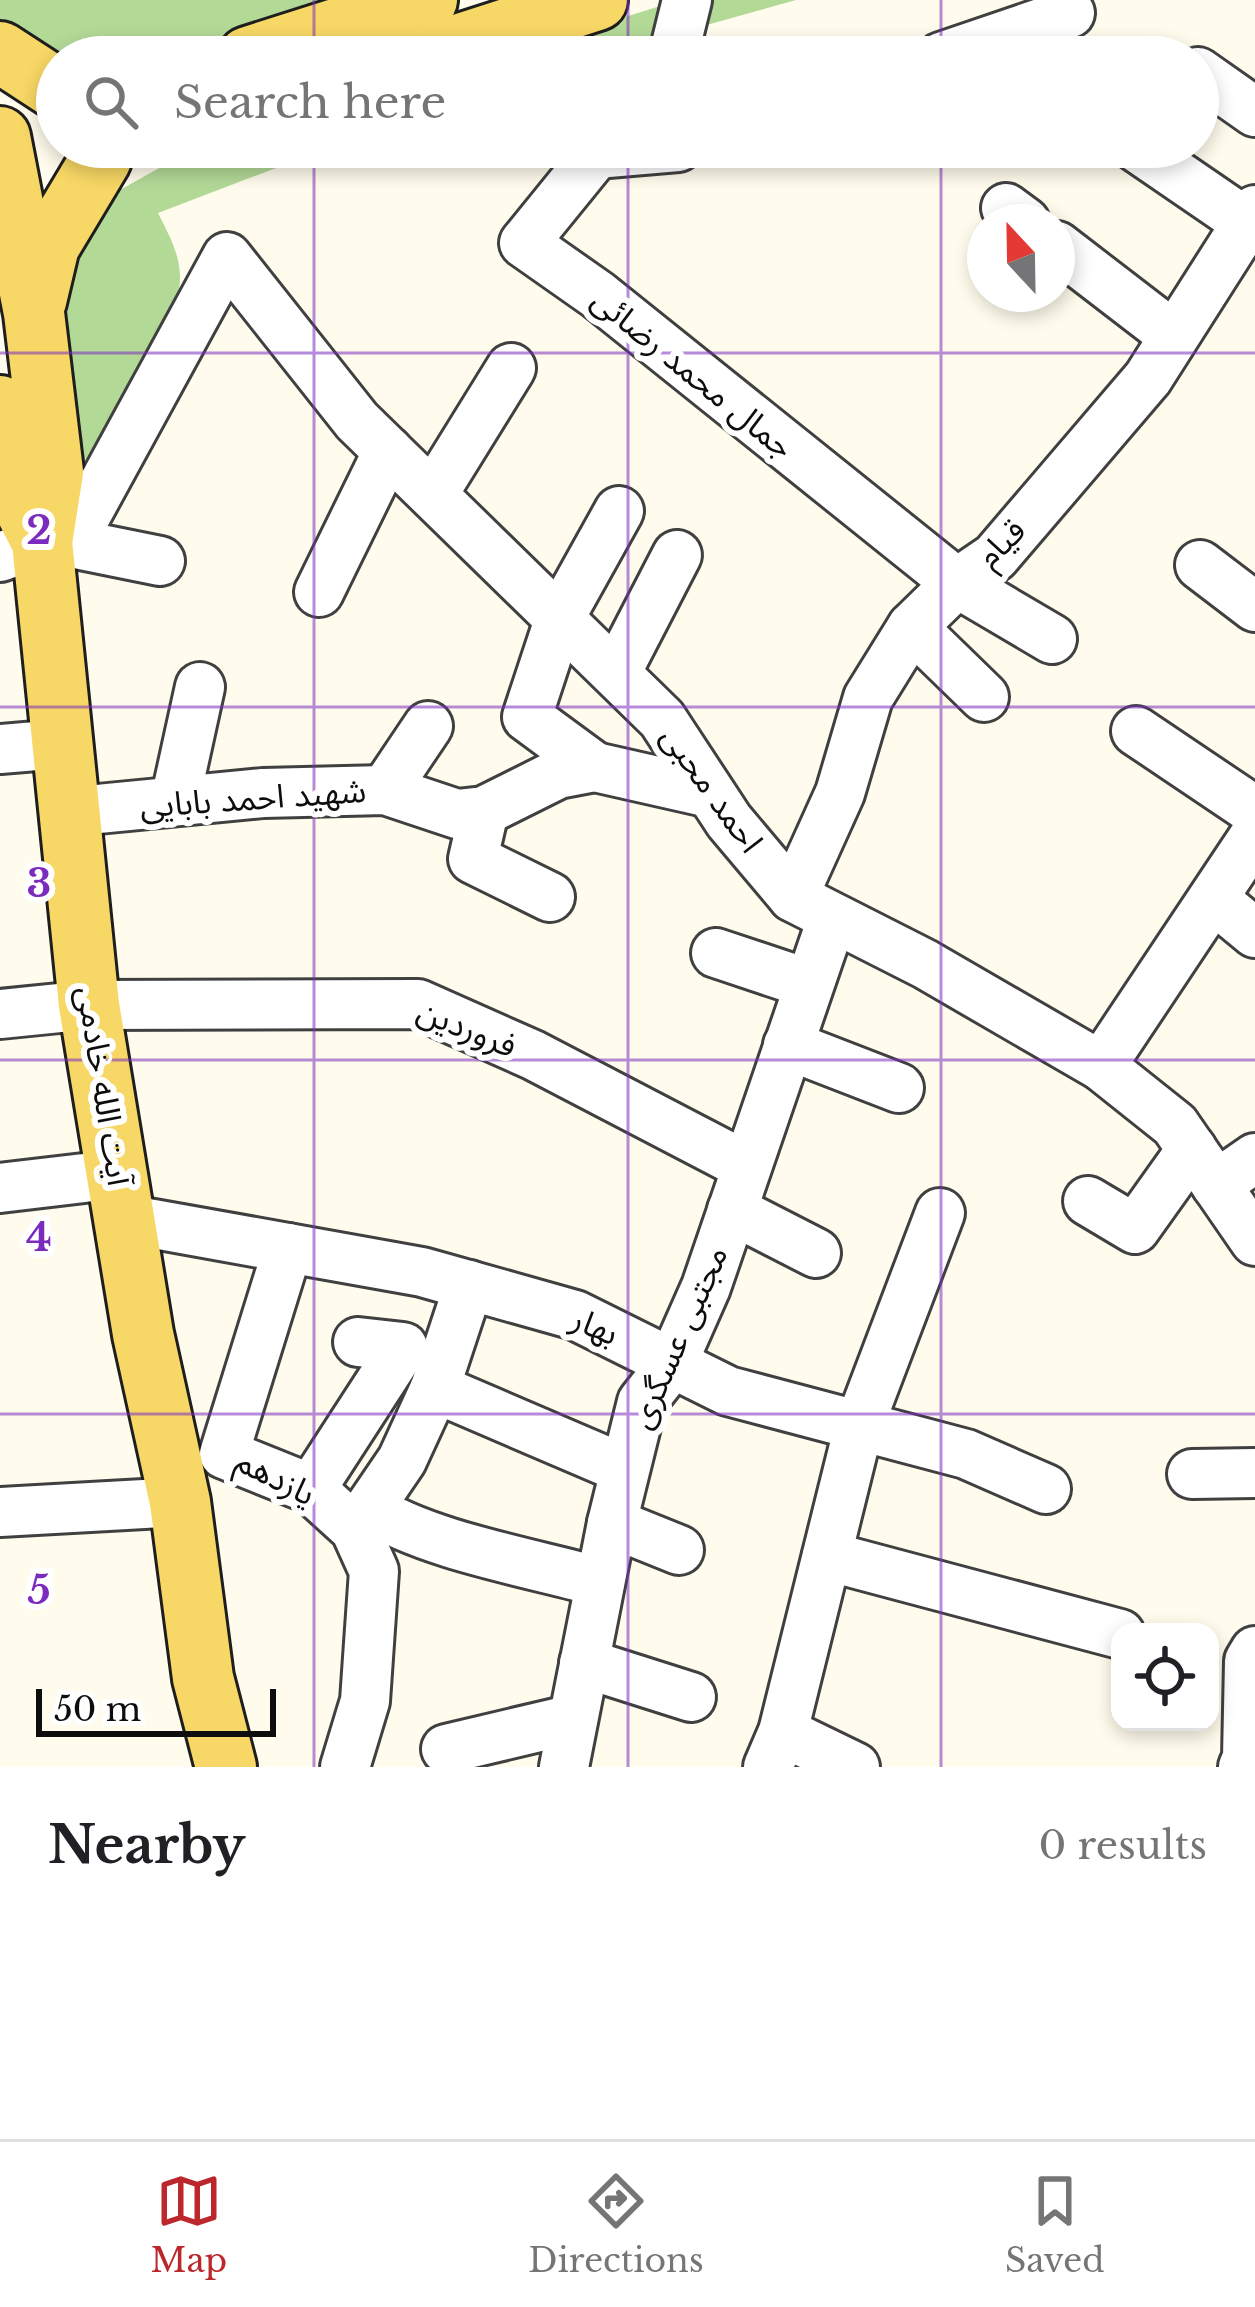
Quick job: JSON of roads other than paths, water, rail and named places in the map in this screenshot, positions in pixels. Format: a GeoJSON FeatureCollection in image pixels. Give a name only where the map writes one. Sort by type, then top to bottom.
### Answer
{"type":"FeatureCollection","features":[{"type":"Feature","properties":{"kind":"main road"},"geometry":{"type":"LineString","coordinates":[[374,36],[597,0]]}},
{"type":"Feature","properties":{"kind":"main road"},"geometry":{"type":"LineString","coordinates":[[0,52],[36,75]]}},
{"type":"Feature","properties":{"kind":"main road"},"geometry":{"type":"LineString","coordinates":[[2,158],[36,133]]}},
{"type":"Feature","properties":{"kind":"main road"},"geometry":{"type":"LineString","coordinates":[[2,158],[36,157]]}},
{"type":"Feature","properties":{"kind":"main road"},"geometry":{"type":"LineString","coordinates":[[2,158],[34,313],[53,472],[38,547]]}},
{"type":"Feature","properties":{"kind":"main road"},"geometry":{"type":"LineString","coordinates":[[34,313],[49,246],[109,168]]}},
{"type":"Feature","properties":{"kind":"main road","name":"آیت الله خادمی"},"geometry":{"type":"LineString","coordinates":[[0,406],[10,479],[38,547],[89,1005],[143,1334],[180,1502],[203,1678],[226,1767]]}},
{"type":"Feature","properties":{"kind":"street"},"geometry":{"type":"LineString","coordinates":[[678,36],[687,0]]}},
{"type":"Feature","properties":{"kind":"street"},"geometry":{"type":"LineString","coordinates":[[1003,36],[1070,13]]}},
{"type":"Feature","properties":{"kind":"street"},"geometry":{"type":"LineString","coordinates":[[1219,87],[1255,112]]}},
{"type":"Feature","properties":{"kind":"street","name":"جمال محمد رضائی"},"geometry":{"type":"LineString","coordinates":[[584,168],[524,243],[598,295],[957,583]]}},
{"type":"Feature","properties":{"kind":"street"},"geometry":{"type":"LineString","coordinates":[[1170,168],[1251,217]]}},
{"type":"Feature","properties":{"kind":"street","name":"قیام"},"geometry":{"type":"LineString","coordinates":[[813,908],[868,698],[911,626],[994,556],[1148,378],[1251,217]]}},
{"type":"Feature","properties":{"kind":"street","name":"احمد محبی"},"geometry":{"type":"LineString","coordinates":[[38,547],[226,257],[357,421],[662,719],[729,821],[813,908],[925,964],[1101,1066],[1221,1164],[1255,1241]]}},
{"type":"Feature","properties":{"kind":"street"},"geometry":{"type":"LineString","coordinates":[[1075,260],[1174,336]]}},
{"type":"Feature","properties":{"kind":"street"},"geometry":{"type":"LineString","coordinates":[[433,494],[512,368]]}},
{"type":"Feature","properties":{"kind":"street"},"geometry":{"type":"LineString","coordinates":[[319,592],[388,451]]}},
{"type":"Feature","properties":{"kind":"street"},"geometry":{"type":"LineString","coordinates":[[595,767],[527,717],[560,617],[619,511]]}},
{"type":"Feature","properties":{"kind":"street"},"geometry":{"type":"LineString","coordinates":[[38,547],[160,560]]}},
{"type":"Feature","properties":{"kind":"street"},"geometry":{"type":"LineString","coordinates":[[616,673],[677,555]]}},
{"type":"Feature","properties":{"kind":"street"},"geometry":{"type":"LineString","coordinates":[[1200,565],[1255,607]]}},
{"type":"Feature","properties":{"kind":"street"},"geometry":{"type":"LineString","coordinates":[[957,583],[1052,639]]}},
{"type":"Feature","properties":{"kind":"street"},"geometry":{"type":"LineString","coordinates":[[911,626],[984,697]]}},
{"type":"Feature","properties":{"kind":"street"},"geometry":{"type":"LineString","coordinates":[[175,801],[200,687]]}},
{"type":"Feature","properties":{"kind":"street"},"geometry":{"type":"LineString","coordinates":[[385,790],[428,726]]}},
{"type":"Feature","properties":{"kind":"street"},"geometry":{"type":"LineString","coordinates":[[1136,731],[1255,811]]}},
{"type":"Feature","properties":{"kind":"street"},"geometry":{"type":"LineString","coordinates":[[0,749],[60,744]]}},
{"type":"Feature","properties":{"kind":"street"},"geometry":{"type":"LineString","coordinates":[[550,897],[472,859],[484,811],[558,774],[595,767],[710,793]]}},
{"type":"Feature","properties":{"kind":"street","name":"شهید احمد بابایی"},"geometry":{"type":"LineString","coordinates":[[68,812],[263,793],[385,790],[457,814],[484,811]]}},
{"type":"Feature","properties":{"kind":"street"},"geometry":{"type":"LineString","coordinates":[[1101,1066],[1255,835]]}},
{"type":"Feature","properties":{"kind":"street"},"geometry":{"type":"LineString","coordinates":[[1214,900],[1255,933]]}},
{"type":"Feature","properties":{"kind":"street","name":"مجتبی عسگری"},"geometry":{"type":"LineString","coordinates":[[564,1767],[612,1523],[642,1402],[672,1364],[706,1287],[809,984],[813,908]]}},
{"type":"Feature","properties":{"kind":"street"},"geometry":{"type":"LineString","coordinates":[[716,953],[809,984]]}},
{"type":"Feature","properties":{"kind":"street","name":"فروردین"},"geometry":{"type":"LineString","coordinates":[[0,1014],[89,1005],[418,1004],[533,1055],[739,1188],[816,1253]]}},
{"type":"Feature","properties":{"kind":"street"},"geometry":{"type":"LineString","coordinates":[[788,1046],[899,1088]]}},
{"type":"Feature","properties":{"kind":"street"},"geometry":{"type":"LineString","coordinates":[[1088,1201],[1135,1229],[1221,1164]]}},
{"type":"Feature","properties":{"kind":"street","name":"بهار"},"geometry":{"type":"LineString","coordinates":[[0,1188],[122,1197],[289,1248],[422,1272],[575,1315],[728,1391],[966,1454],[1046,1489]]}},
{"type":"Feature","properties":{"kind":"street"},"geometry":{"type":"LineString","coordinates":[[855,1767],[795,1723],[827,1556],[859,1426],[940,1213]]}},
{"type":"Feature","properties":{"kind":"street","name":"یازدهم"},"geometry":{"type":"LineString","coordinates":[[289,1248],[224,1454],[311,1489],[362,1519],[374,1570],[365,1700],[345,1767]]}},
{"type":"Feature","properties":{"kind":"street"},"geometry":{"type":"LineString","coordinates":[[362,1519],[402,1460],[435,1388],[469,1285]]}},
{"type":"Feature","properties":{"kind":"street"},"geometry":{"type":"LineString","coordinates":[[311,1489],[403,1347],[358,1342]]}},
{"type":"Feature","properties":{"kind":"street"},"geometry":{"type":"LineString","coordinates":[[435,1388],[624,1468]]}},
{"type":"Feature","properties":{"kind":"street"},"geometry":{"type":"LineString","coordinates":[[1192,1474],[1255,1473]]}},
{"type":"Feature","properties":{"kind":"street"},"geometry":{"type":"LineString","coordinates":[[0,1512],[180,1502]]}},
{"type":"Feature","properties":{"kind":"street"},"geometry":{"type":"LineString","coordinates":[[362,1519],[390,1521],[600,1582]]}},
{"type":"Feature","properties":{"kind":"street"},"geometry":{"type":"LineString","coordinates":[[612,1523],[679,1550]]}},
{"type":"Feature","properties":{"kind":"street"},"geometry":{"type":"LineString","coordinates":[[827,1556],[1111,1632]]}},
{"type":"Feature","properties":{"kind":"street"},"geometry":{"type":"LineString","coordinates":[[1242,1658],[1247,1758],[1243,1767]]}},
{"type":"Feature","properties":{"kind":"street"},"geometry":{"type":"LineString","coordinates":[[584,1663],[691,1696]]}},
{"type":"Feature","properties":{"kind":"street"},"geometry":{"type":"LineString","coordinates":[[446,1749],[573,1719]]}}]}
